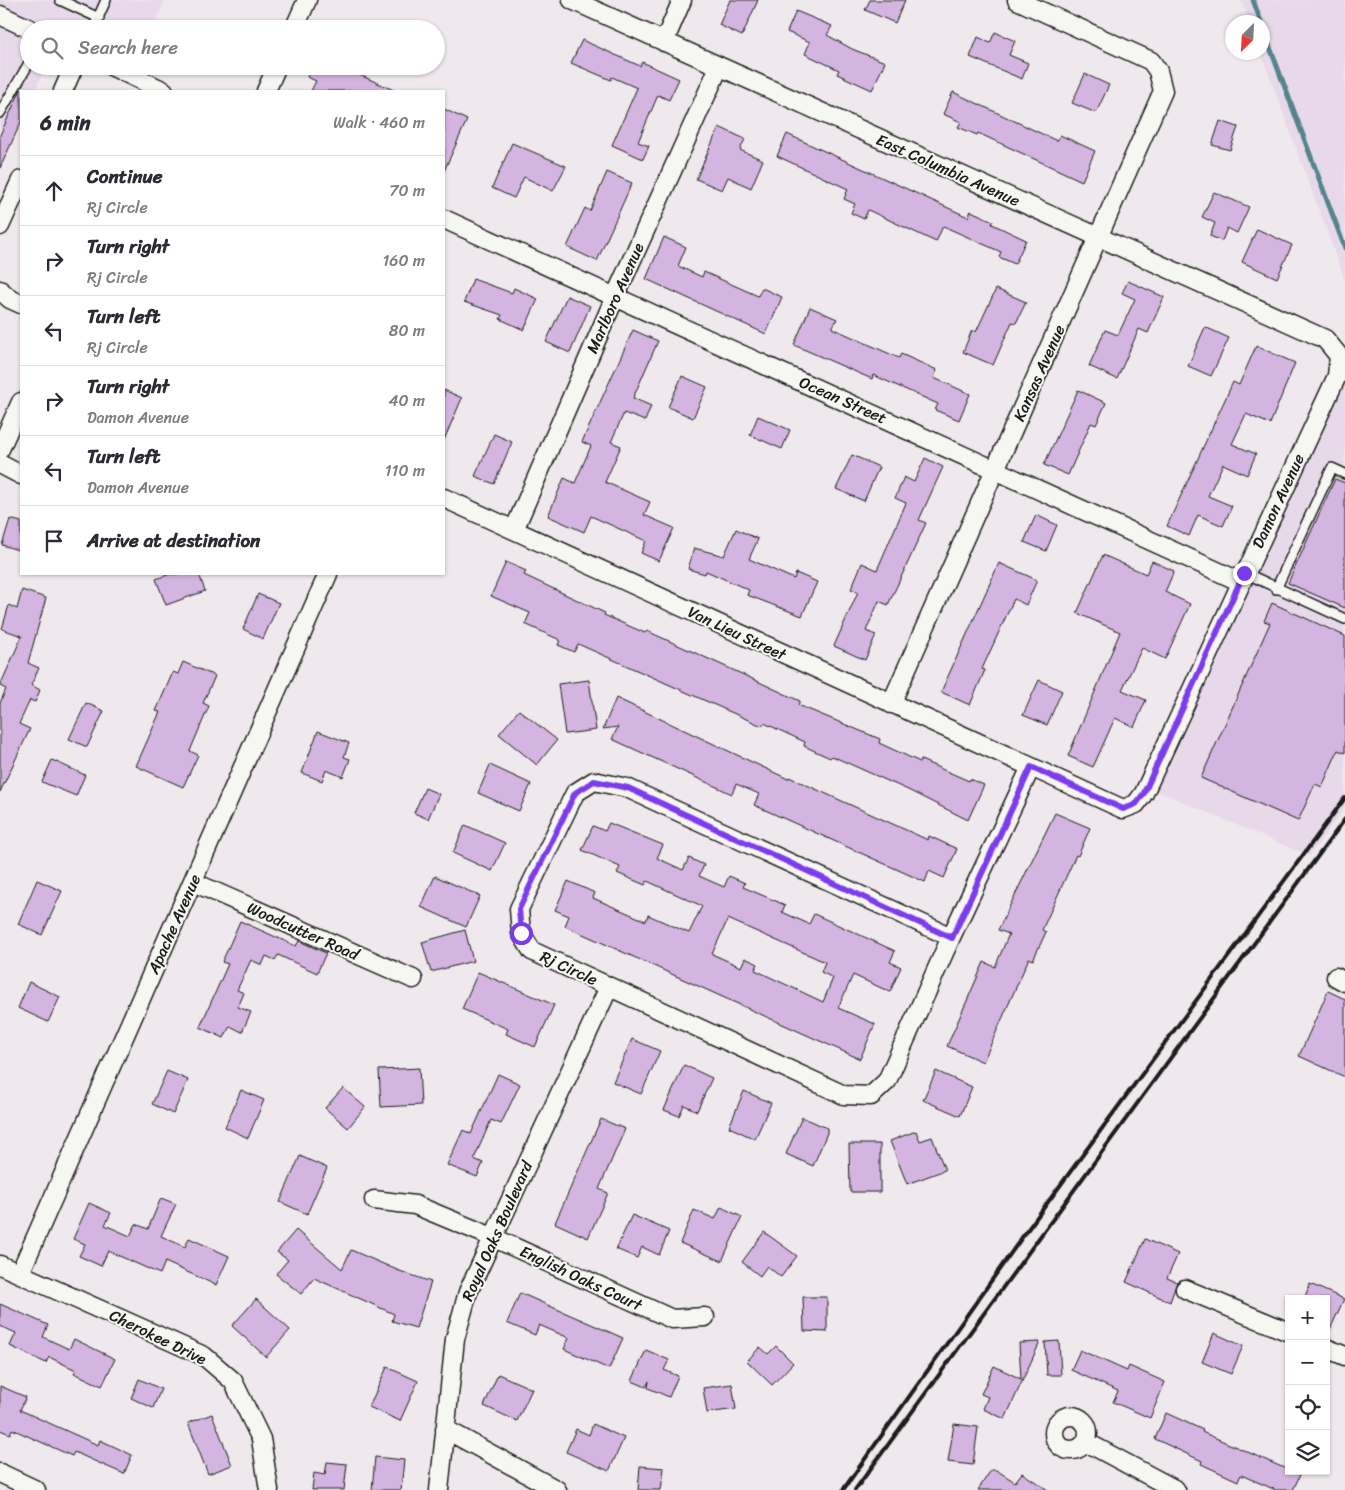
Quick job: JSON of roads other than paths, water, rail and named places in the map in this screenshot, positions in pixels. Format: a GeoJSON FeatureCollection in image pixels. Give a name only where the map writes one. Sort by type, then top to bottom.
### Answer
{"type":"FeatureCollection","features":[{"type":"Feature","properties":{"kind":"street"},"geometry":{"type":"LineString","coordinates":[[298,20],[307,0]]}},
{"type":"Feature","properties":{"kind":"street","name":"East Columbia Avenue"},"geometry":{"type":"LineString","coordinates":[[572,0],[1325,339]]}},
{"type":"Feature","properties":{"kind":"street"},"geometry":{"type":"LineString","coordinates":[[664,42],[682,0]]}},
{"type":"Feature","properties":{"kind":"street","name":"Kansas Avenue"},"geometry":{"type":"LineString","coordinates":[[890,704],[1100,238],[1163,91],[1158,71],[1150,61],[1017,0]]}},
{"type":"Feature","properties":{"kind":"street"},"geometry":{"type":"LineString","coordinates":[[0,15],[20,24]]}},
{"type":"Feature","properties":{"kind":"street","name":"Marlboro Avenue"},"geometry":{"type":"LineString","coordinates":[[514,530],[615,297],[719,67]]}},
{"type":"Feature","properties":{"kind":"street"},"geometry":{"type":"LineString","coordinates":[[63,90],[70,75]]}},
{"type":"Feature","properties":{"kind":"street"},"geometry":{"type":"LineString","coordinates":[[130,75],[162,90]]}},
{"type":"Feature","properties":{"kind":"street"},"geometry":{"type":"LineString","coordinates":[[266,90],[273,75]]}},
{"type":"Feature","properties":{"kind":"street"},"geometry":{"type":"LineString","coordinates":[[0,226],[20,182]]}},
{"type":"Feature","properties":{"kind":"street","name":"Ocean Street"},"geometry":{"type":"LineString","coordinates":[[445,219],[996,469],[1243,578]]}},
{"type":"Feature","properties":{"kind":"street","name":"Damon Avenue"},"geometry":{"type":"LineString","coordinates":[[1031,767],[1123,809],[1136,804],[1144,793],[1337,376],[1339,356],[1325,339]]}},
{"type":"Feature","properties":{"kind":"street"},"geometry":{"type":"LineString","coordinates":[[0,449],[20,404]]}},
{"type":"Feature","properties":{"kind":"street"},"geometry":{"type":"LineString","coordinates":[[0,464],[20,474]]}},
{"type":"Feature","properties":{"kind":"street","name":"Van Lieu Street"},"geometry":{"type":"LineString","coordinates":[[445,498],[1031,767]]}},
{"type":"Feature","properties":{"kind":"street","name":"Apache Avenue"},"geometry":{"type":"LineString","coordinates":[[20,1273],[328,575]]}},
{"type":"Feature","properties":{"kind":"street","name":"Rj Circle"},"geometry":{"type":"LineString","coordinates":[[952,938],[628,788],[594,781],[575,793],[519,909],[521,933],[532,951],[844,1095],[871,1096],[887,1081],[1031,767]]}},
{"type":"Feature","properties":{"kind":"street","name":"Woodcutter Road"},"geometry":{"type":"LineString","coordinates":[[192,882],[412,980]]}},
{"type":"Feature","properties":{"kind":"street","name":"Royal Oaks Boulevard"},"geometry":{"type":"LineString","coordinates":[[439,1490],[456,1339],[468,1292],[609,987]]}},
{"type":"Feature","properties":{"kind":"street","name":"English Oaks Court"},"geometry":{"type":"LineString","coordinates":[[374,1200],[415,1205],[492,1237],[672,1320],[705,1317]]}},
{"type":"Feature","properties":{"kind":"street","name":"Cherokee Drive"},"geometry":{"type":"LineString","coordinates":[[0,1264],[204,1356],[233,1381],[261,1439],[269,1490]]}},
{"type":"Feature","properties":{"kind":"street"},"geometry":{"type":"LineString","coordinates":[[1185,1289],[1285,1330]]}},
{"type":"Feature","properties":{"kind":"street"},"geometry":{"type":"LineString","coordinates":[[1330,1350],[1345,1356]]}},
{"type":"Feature","properties":{"kind":"street"},"geometry":{"type":"LineString","coordinates":[[445,1428],[557,1490]]}},
{"type":"Feature","properties":{"kind":"street"},"geometry":{"type":"LineString","coordinates":[[1086,1442],[1176,1490]]}},
{"type":"Feature","properties":{"kind":"street"},"geometry":{"type":"LineString","coordinates":[[0,1473],[36,1490]]}},
{"type":"Feature","properties":{"kind":"lane"},"geometry":{"type":"LineString","coordinates":[[60,0],[99,18],[106,0]]}},
{"type":"Feature","properties":{"kind":"lane"},"geometry":{"type":"LineString","coordinates":[[0,113],[22,75]]}},
{"type":"Feature","properties":{"kind":"lane"},"geometry":{"type":"LineString","coordinates":[[1276,589],[1332,468],[1345,474]]}},
{"type":"Feature","properties":{"kind":"lane"},"geometry":{"type":"LineString","coordinates":[[1243,578],[1276,589],[1345,619]]}},
{"type":"Feature","properties":{"kind":"waterway"},"geometry":{"type":"LineString","coordinates":[[1253,0],[1258,15]]}},
{"type":"Feature","properties":{"kind":"waterway"},"geometry":{"type":"LineString","coordinates":[[1270,47],[1345,248]]}},
{"type":"Feature","properties":{"kind":"railway"},"geometry":{"type":"LineString","coordinates":[[843,1490],[1023,1236],[1345,798]]}},
{"type":"Feature","properties":{"kind":"railway"},"geometry":{"type":"LineString","coordinates":[[855,1490],[1345,819]]}}]}
